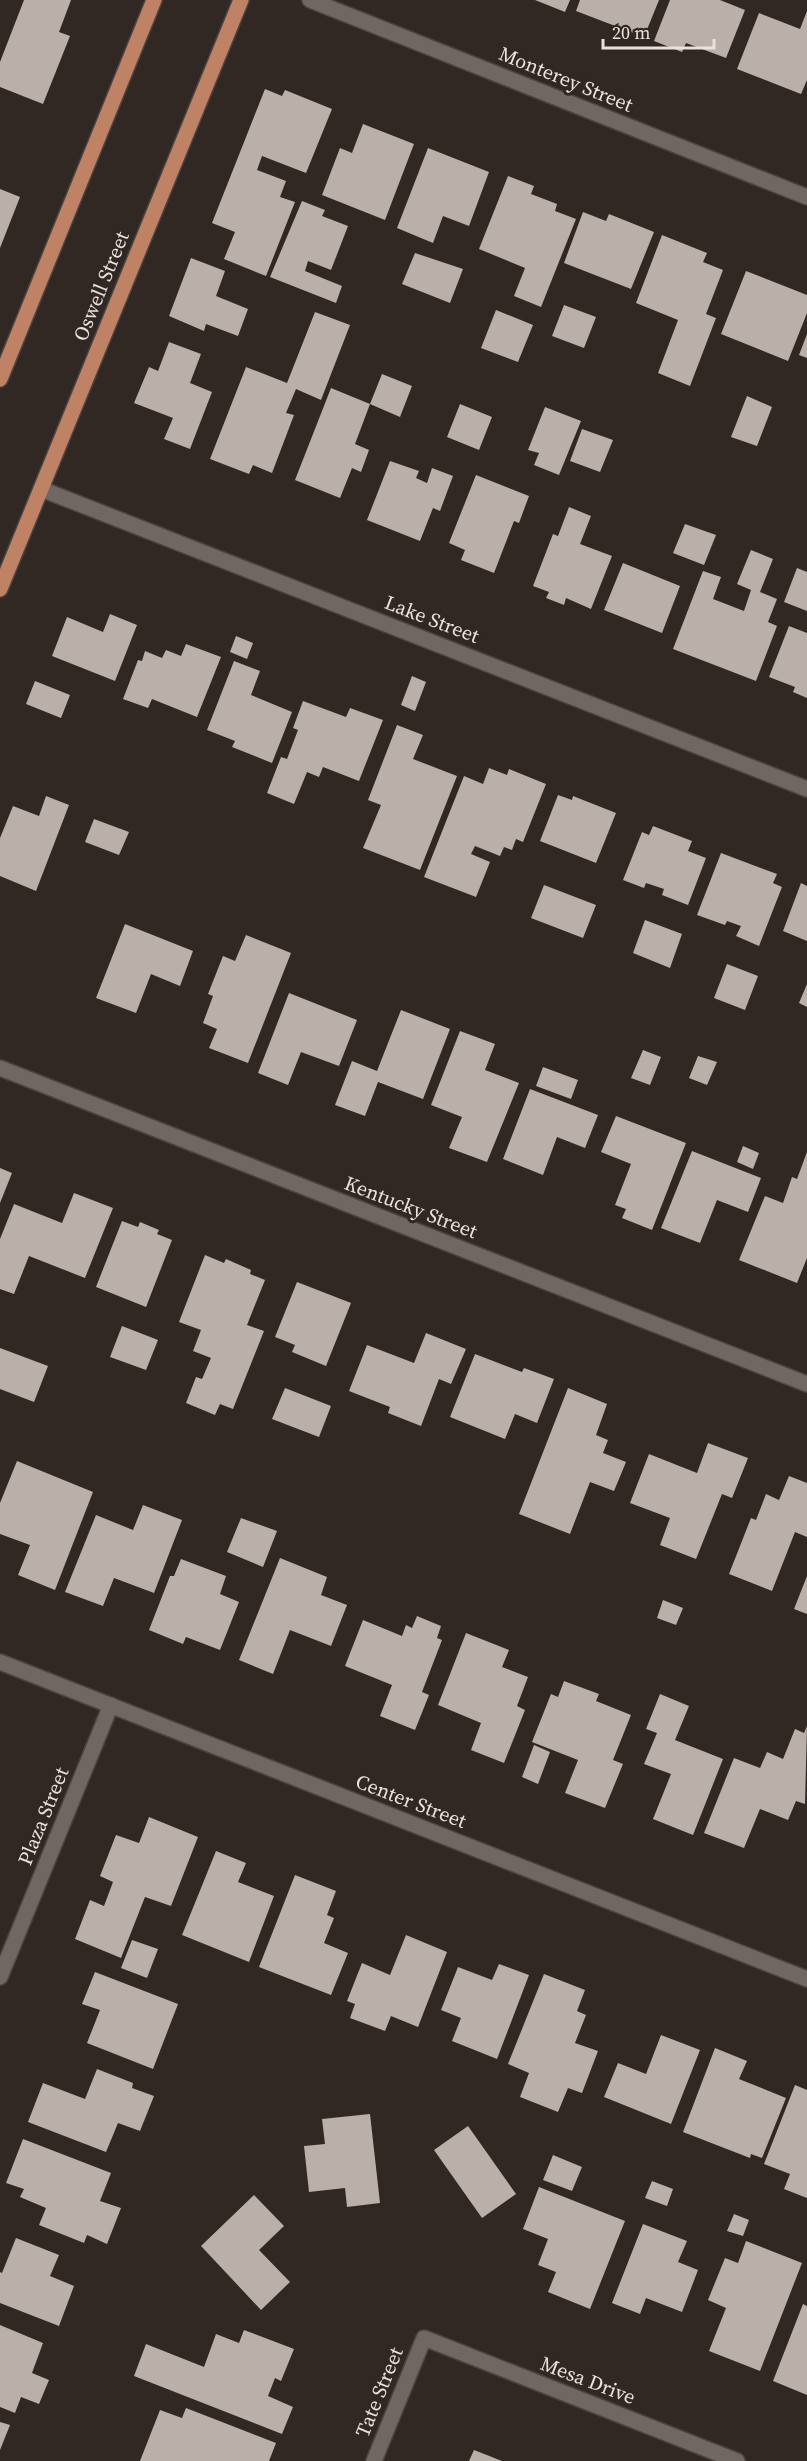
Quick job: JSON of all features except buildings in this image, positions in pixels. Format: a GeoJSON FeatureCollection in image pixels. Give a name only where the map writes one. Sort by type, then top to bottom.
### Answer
{"type":"FeatureCollection","features":[{"type":"Feature","properties":{"kind":"main road"},"geometry":{"type":"LineString","coordinates":[[0,379],[154,0]]}},
{"type":"Feature","properties":{"kind":"main road","name":"Oswell Street"},"geometry":{"type":"LineString","coordinates":[[0,589],[241,0]]}},
{"type":"Feature","properties":{"kind":"street","name":"Monterey Street"},"geometry":{"type":"LineString","coordinates":[[310,0],[807,197]]}},
{"type":"Feature","properties":{"kind":"street","name":"Lake Street"},"geometry":{"type":"LineString","coordinates":[[41,489],[807,789]]}},
{"type":"Feature","properties":{"kind":"street","name":"Kentucky Street"},"geometry":{"type":"LineString","coordinates":[[0,1068],[807,1384]]}},
{"type":"Feature","properties":{"kind":"street","name":"Center Street"},"geometry":{"type":"LineString","coordinates":[[0,1662],[807,1979]]}},
{"type":"Feature","properties":{"kind":"street","name":"Plaza Street"},"geometry":{"type":"LineString","coordinates":[[0,1977],[111,1705]]}},
{"type":"Feature","properties":{"kind":"street","name":"Tate Street"},"geometry":{"type":"LineString","coordinates":[[374,2461],[424,2338]]}},
{"type":"Feature","properties":{"kind":"street","name":"Mesa Drive"},"geometry":{"type":"LineString","coordinates":[[424,2338],[737,2461]]}}]}
